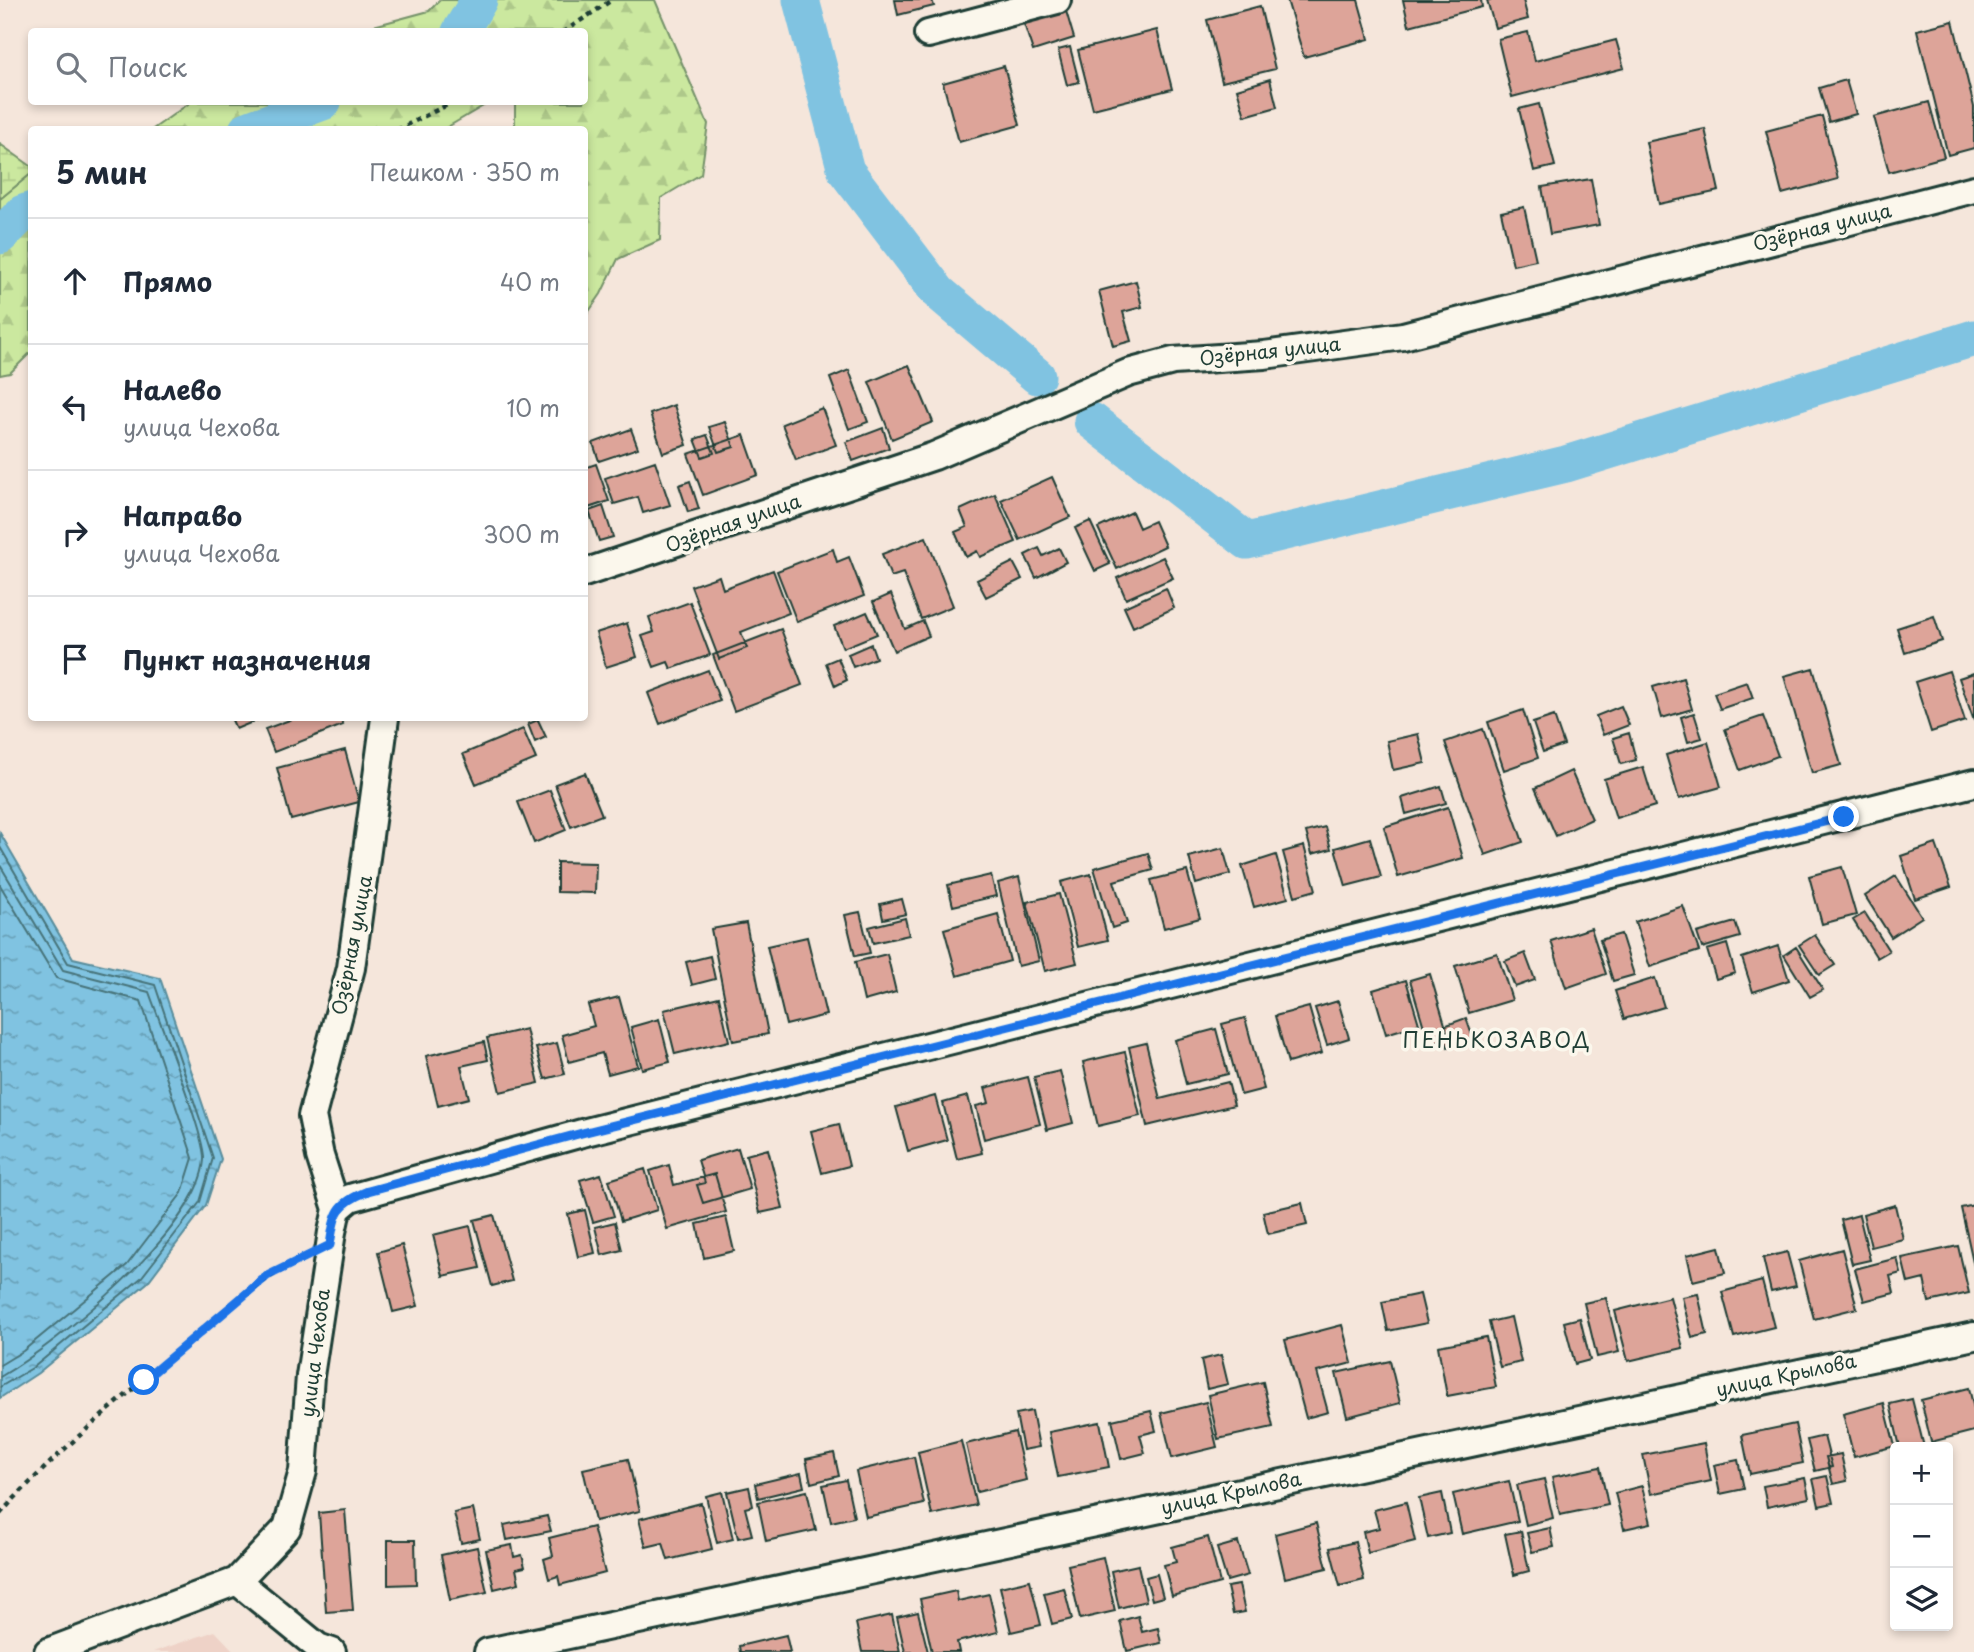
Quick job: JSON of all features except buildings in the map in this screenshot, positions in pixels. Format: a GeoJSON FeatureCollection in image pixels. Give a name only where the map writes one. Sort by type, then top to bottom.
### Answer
{"type":"FeatureCollection","features":[{"type":"Feature","properties":{"kind":"street"},"geometry":{"type":"LineString","coordinates":[[928,34],[1057,0]]}},
{"type":"Feature","properties":{"kind":"street","name":"Озёрная улица"},"geometry":{"type":"LineString","coordinates":[[588,572],[934,456],[1128,373],[1173,361],[1264,355],[1403,335],[1974,190]]}},
{"type":"Feature","properties":{"kind":"street","name":"Озёрная улица"},"geometry":{"type":"LineString","coordinates":[[337,1209],[320,1156],[312,1116],[351,968],[385,721]]}},
{"type":"Feature","properties":{"kind":"street"},"geometry":{"type":"LineString","coordinates":[[337,1209],[349,1198],[368,1191],[582,1133],[1974,783]]}},
{"type":"Feature","properties":{"kind":"street","name":"улица Чехова"},"geometry":{"type":"LineString","coordinates":[[48,1652],[237,1581],[287,1528],[303,1471],[310,1376],[337,1209]]}},
{"type":"Feature","properties":{"kind":"street","name":"улица Крылова"},"geometry":{"type":"LineString","coordinates":[[488,1652],[1974,1336]]}},
{"type":"Feature","properties":{"kind":"street"},"geometry":{"type":"LineString","coordinates":[[237,1581],[318,1647],[332,1652]]}},
{"type":"Feature","properties":{"kind":"path"},"geometry":{"type":"LineString","coordinates":[[569,28],[612,0]]}},
{"type":"Feature","properties":{"kind":"path"},"geometry":{"type":"LineString","coordinates":[[405,126],[447,105]]}},
{"type":"Feature","properties":{"kind":"path"},"geometry":{"type":"LineString","coordinates":[[0,1514],[33,1478],[267,1276],[330,1245]]}},
{"type":"Feature","properties":{"kind":"shaded area"},"geometry":{"type":"Polygon","coordinates":[[[215,1631],[235,1652],[153,1652],[215,1631]]]}},
{"type":"Feature","properties":{"kind":"green space"},"geometry":{"type":"Polygon","coordinates":[[[440,0],[655,0],[708,124],[701,174],[661,198],[660,240],[618,259],[601,294],[588,313],[588,126],[515,126],[515,105],[588,105],[588,28],[366,28],[429,11],[440,0]]]}},
{"type":"Feature","properties":{"kind":"green space"},"geometry":{"type":"Polygon","coordinates":[[[187,105],[485,105],[449,126],[157,126],[187,105]]]}},
{"type":"Feature","properties":{"kind":"green space"},"geometry":{"type":"Polygon","coordinates":[[[0,144],[28,164],[28,176],[0,199],[0,144]]]}},
{"type":"Feature","properties":{"kind":"green space"},"geometry":{"type":"Polygon","coordinates":[[[28,176],[28,355],[10,373],[0,375],[0,199],[28,176]]]}},
{"type":"Feature","properties":{"kind":"water"},"geometry":{"type":"Polygon","coordinates":[[[0,833],[73,958],[160,978],[221,1159],[206,1205],[147,1283],[38,1373],[0,1398],[0,833]]]}},
{"type":"Feature","properties":{"kind":"waterway"},"geometry":{"type":"LineString","coordinates":[[462,28],[479,0]]}},
{"type":"Feature","properties":{"kind":"waterway"},"geometry":{"type":"LineString","coordinates":[[801,0],[846,171],[938,292],[1037,376]]}},
{"type":"Feature","properties":{"kind":"waterway"},"geometry":{"type":"LineString","coordinates":[[258,126],[315,105]]}},
{"type":"Feature","properties":{"kind":"waterway"},"geometry":{"type":"LineString","coordinates":[[0,236],[28,211]]}},
{"type":"Feature","properties":{"kind":"waterway"},"geometry":{"type":"LineString","coordinates":[[1092,421],[1247,541],[1566,464],[1974,338]]}},
{"type":"Feature","properties":{"kind":"district","name":"ПЕНЬКОЗАВОД"},"geometry":{"type":"Point","coordinates":[1497,1041]}},
{"type":"Feature","properties":{"kind":"route"},"geometry":{"type":"LineString","coordinates":[[144,1380],[267,1276],[330,1245],[337,1209],[349,1198],[368,1191],[582,1133],[1844,817]]}}]}
